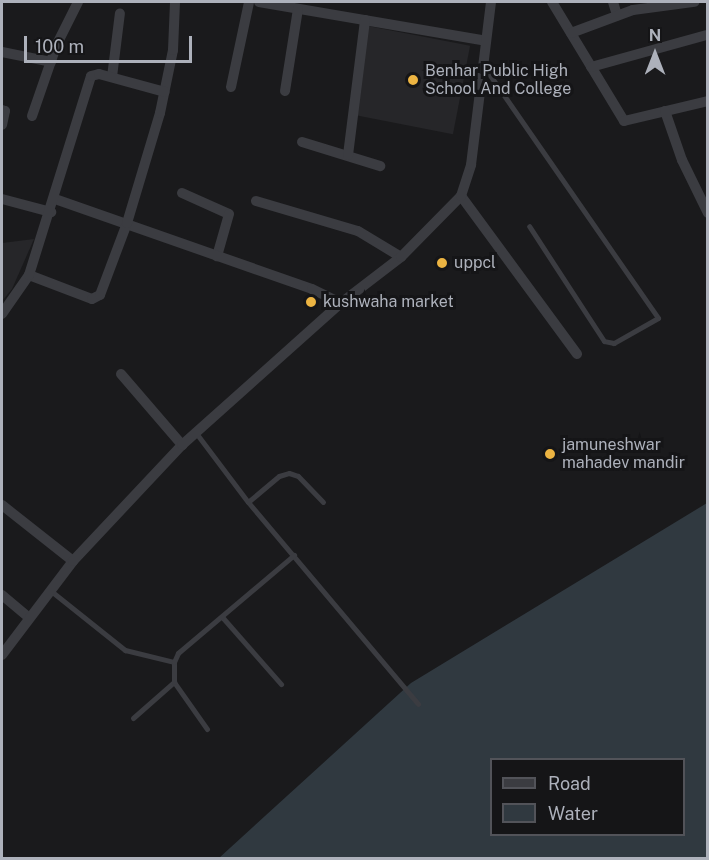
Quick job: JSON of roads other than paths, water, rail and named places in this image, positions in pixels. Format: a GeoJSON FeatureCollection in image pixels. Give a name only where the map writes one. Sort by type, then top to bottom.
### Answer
{"type":"FeatureCollection","features":[{"type":"Feature","properties":{"kind":"street"},"geometry":{"type":"LineString","coordinates":[[32,116],[51,62],[78,2]]}},
{"type":"Feature","properties":{"kind":"street"},"geometry":{"type":"LineString","coordinates":[[28,274],[97,299],[127,223],[165,92],[173,50],[175,2]]}},
{"type":"Feature","properties":{"kind":"street"},"geometry":{"type":"LineString","coordinates":[[231,87],[249,2]]}},
{"type":"Feature","properties":{"kind":"street"},"geometry":{"type":"LineString","coordinates":[[260,2],[298,9],[323,7],[365,20],[486,41]]}},
{"type":"Feature","properties":{"kind":"street"},"geometry":{"type":"LineString","coordinates":[[2,655],[73,561],[182,445],[341,303],[401,257],[461,196],[471,165],[491,2]]}},
{"type":"Feature","properties":{"kind":"street"},"geometry":{"type":"LineString","coordinates":[[552,2],[624,121],[708,101]]}},
{"type":"Feature","properties":{"kind":"street"},"geometry":{"type":"LineString","coordinates":[[613,2],[618,15]]}},
{"type":"Feature","properties":{"kind":"street"},"geometry":{"type":"LineString","coordinates":[[571,33],[618,15],[694,2]]}},
{"type":"Feature","properties":{"kind":"street"},"geometry":{"type":"LineString","coordinates":[[285,91],[298,9]]}},
{"type":"Feature","properties":{"kind":"street"},"geometry":{"type":"LineString","coordinates":[[112,77],[120,13]]}},
{"type":"Feature","properties":{"kind":"street"},"geometry":{"type":"LineString","coordinates":[[348,155],[365,20]]}},
{"type":"Feature","properties":{"kind":"street"},"geometry":{"type":"LineString","coordinates":[[591,67],[706,35]]}},
{"type":"Feature","properties":{"kind":"street"},"geometry":{"type":"LineString","coordinates":[[2,52],[51,62]]}},
{"type":"Feature","properties":{"kind":"street"},"geometry":{"type":"LineString","coordinates":[[2,314],[28,274],[51,212],[91,76],[112,77],[165,92]]}},
{"type":"Feature","properties":{"kind":"street"},"geometry":{"type":"LineString","coordinates":[[2,110],[5,111],[2,125]]}},
{"type":"Feature","properties":{"kind":"street"},"geometry":{"type":"LineString","coordinates":[[665,111],[682,160],[708,213]]}},
{"type":"Feature","properties":{"kind":"street"},"geometry":{"type":"LineString","coordinates":[[303,142],[380,166]]}},
{"type":"Feature","properties":{"kind":"street"},"geometry":{"type":"LineString","coordinates":[[182,193],[229,214],[217,256]]}},
{"type":"Feature","properties":{"kind":"street"},"geometry":{"type":"LineString","coordinates":[[461,196],[577,354]]}},
{"type":"Feature","properties":{"kind":"street"},"geometry":{"type":"LineString","coordinates":[[2,199],[51,212]]}},
{"type":"Feature","properties":{"kind":"street"},"geometry":{"type":"LineString","coordinates":[[55,199],[312,289],[341,303]]}},
{"type":"Feature","properties":{"kind":"street"},"geometry":{"type":"LineString","coordinates":[[256,201],[358,231],[401,257]]}},
{"type":"Feature","properties":{"kind":"street"},"geometry":{"type":"LineString","coordinates":[[120,374],[182,445]]}},
{"type":"Feature","properties":{"kind":"street"},"geometry":{"type":"LineString","coordinates":[[2,505],[73,561]]}},
{"type":"Feature","properties":{"kind":"street"},"geometry":{"type":"LineString","coordinates":[[2,596],[28,618]]}},
{"type":"Feature","properties":{"kind":"lane"},"geometry":{"type":"LineString","coordinates":[[483,64],[658,318],[614,343],[604,340],[529,226]]}},
{"type":"Feature","properties":{"kind":"lane"},"geometry":{"type":"LineString","coordinates":[[196,433],[248,502],[418,704]]}},
{"type":"Feature","properties":{"kind":"lane"},"geometry":{"type":"LineString","coordinates":[[248,502],[279,476],[289,473],[298,476],[323,502]]}},
{"type":"Feature","properties":{"kind":"lane"},"geometry":{"type":"LineString","coordinates":[[207,729],[174,682],[174,662],[178,653],[223,618],[294,555]]}},
{"type":"Feature","properties":{"kind":"lane"},"geometry":{"type":"LineString","coordinates":[[51,591],[124,650],[174,662]]}},
{"type":"Feature","properties":{"kind":"lane"},"geometry":{"type":"LineString","coordinates":[[223,618],[281,684]]}},
{"type":"Feature","properties":{"kind":"lane"},"geometry":{"type":"LineString","coordinates":[[133,718],[174,682]]}},
{"type":"Feature","properties":{"kind":"water"},"geometry":{"type":"Polygon","coordinates":[[[707,503],[707,858],[219,858],[411,683],[707,503]]]}},
{"type":"Feature","properties":{"kind":"place","name":"Benhar Public High School And College"},"geometry":{"type":"Point","coordinates":[413,80]}},
{"type":"Feature","properties":{"kind":"place","name":"uppcl"},"geometry":{"type":"Point","coordinates":[442,263]}},
{"type":"Feature","properties":{"kind":"place","name":"kushwaha market"},"geometry":{"type":"Point","coordinates":[311,302]}},
{"type":"Feature","properties":{"kind":"place","name":"jamuneshwar mahadev mandir"},"geometry":{"type":"Point","coordinates":[550,454]}}]}
